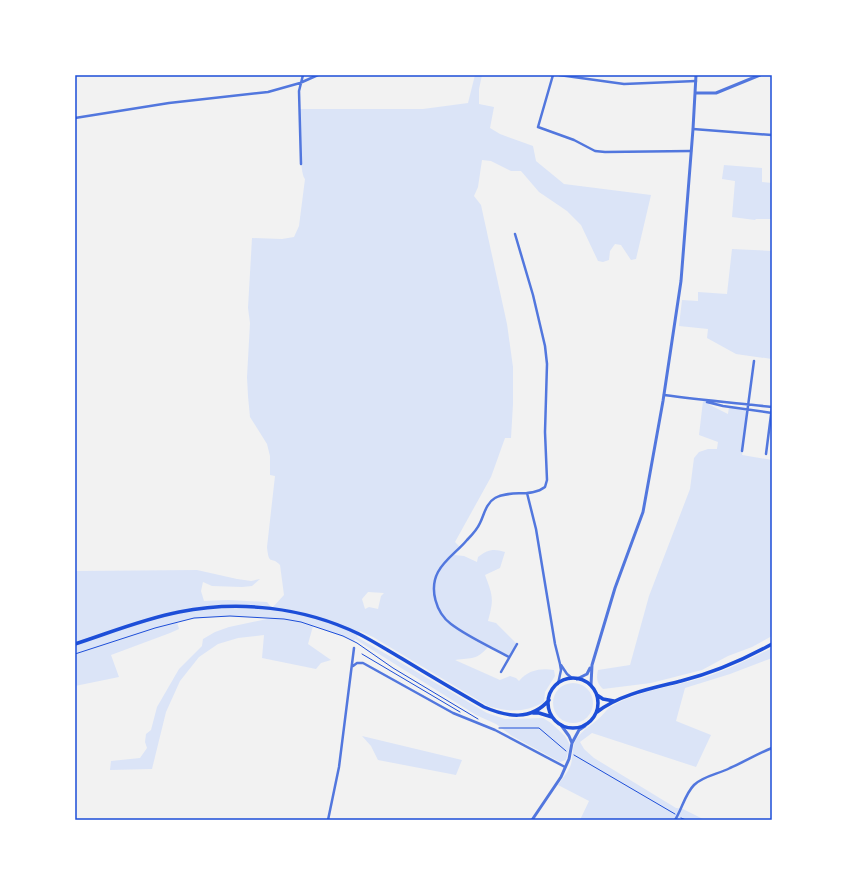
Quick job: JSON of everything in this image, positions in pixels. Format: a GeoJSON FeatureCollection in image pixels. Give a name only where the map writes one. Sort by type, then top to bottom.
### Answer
{"type":"FeatureCollection","features":[{"type":"Feature","properties":{"kind":"main road"},"geometry":{"type":"LineString","coordinates":[[75,644],[151,619],[179,612],[227,606],[248,606],[290,611],[325,620],[359,634],[494,712],[510,715],[539,713],[552,717],[561,725],[569,728],[577,728],[585,726],[594,718],[597,712],[597,695]]}},
{"type":"Feature","properties":{"kind":"main road"},"geometry":{"type":"LineString","coordinates":[[597,712],[603,707],[648,689],[681,681],[739,661],[772,644]]}},
{"type":"Feature","properties":{"kind":"main road"},"geometry":{"type":"LineString","coordinates":[[532,713],[538,710],[548,700],[552,691],[558,684],[572,678],[585,681],[591,686],[597,695],[603,699],[617,701]]}},
{"type":"Feature","properties":{"kind":"main road"},"geometry":{"type":"LineString","coordinates":[[548,700],[552,717]]}},
{"type":"Feature","properties":{"kind":"street"},"geometry":{"type":"LineString","coordinates":[[301,164],[299,91],[303,75]]}},
{"type":"Feature","properties":{"kind":"street"},"geometry":{"type":"LineString","coordinates":[[75,118],[169,104],[268,92],[300,83],[318,75]]}},
{"type":"Feature","properties":{"kind":"street"},"geometry":{"type":"LineString","coordinates":[[552,75],[538,127],[574,140],[600,152],[691,151]]}},
{"type":"Feature","properties":{"kind":"street"},"geometry":{"type":"LineString","coordinates":[[559,75],[624,84],[696,81]]}},
{"type":"Feature","properties":{"kind":"street"},"geometry":{"type":"LineString","coordinates":[[591,686],[592,665],[615,588],[643,512],[664,395],[680,281],[696,75]]}},
{"type":"Feature","properties":{"kind":"street"},"geometry":{"type":"LineString","coordinates":[[695,93],[716,93],[760,75]]}},
{"type":"Feature","properties":{"kind":"street"},"geometry":{"type":"LineString","coordinates":[[693,129],[772,135]]}},
{"type":"Feature","properties":{"kind":"street"},"geometry":{"type":"LineString","coordinates":[[509,657],[450,624],[438,609],[434,591],[438,572],[445,562],[461,548],[480,524],[490,502],[496,497],[527,493],[546,487],[545,432],[548,364],[533,295],[515,234]]}},
{"type":"Feature","properties":{"kind":"street"},"geometry":{"type":"LineString","coordinates":[[742,451],[754,361]]}},
{"type":"Feature","properties":{"kind":"street"},"geometry":{"type":"LineString","coordinates":[[664,395],[772,413]]}},
{"type":"Feature","properties":{"kind":"street"},"geometry":{"type":"LineString","coordinates":[[703,401],[724,401],[772,407],[766,454]]}},
{"type":"Feature","properties":{"kind":"street"},"geometry":{"type":"LineString","coordinates":[[527,493],[536,529],[555,644],[561,670],[558,684]]}},
{"type":"Feature","properties":{"kind":"street"},"geometry":{"type":"LineString","coordinates":[[501,672],[517,644]]}},
{"type":"Feature","properties":{"kind":"street"},"geometry":{"type":"LineString","coordinates":[[328,820],[339,767],[353,666],[354,648]]}},
{"type":"Feature","properties":{"kind":"street"},"geometry":{"type":"LineString","coordinates":[[353,666],[357,663],[363,663],[457,715],[506,736],[565,767]]}},
{"type":"Feature","properties":{"kind":"street"},"geometry":{"type":"LineString","coordinates":[[560,664],[563,670],[572,678]]}},
{"type":"Feature","properties":{"kind":"street"},"geometry":{"type":"LineString","coordinates":[[577,679],[586,674],[592,665]]}},
{"type":"Feature","properties":{"kind":"street"},"geometry":{"type":"LineString","coordinates":[[561,725],[570,736],[572,743]]}},
{"type":"Feature","properties":{"kind":"street"},"geometry":{"type":"LineString","coordinates":[[532,820],[561,777],[569,759],[572,743],[580,730],[585,726]]}},
{"type":"Feature","properties":{"kind":"street"},"geometry":{"type":"LineString","coordinates":[[675,820],[693,785],[772,748]]}},
{"type":"Feature","properties":{"kind":"path"},"geometry":{"type":"LineString","coordinates":[[75,654],[155,628],[194,618],[230,616],[289,620],[301,622],[343,636],[357,643],[393,668],[482,721]]}},
{"type":"Feature","properties":{"kind":"path"},"geometry":{"type":"LineString","coordinates":[[362,654],[462,713]]}},
{"type":"Feature","properties":{"kind":"path"},"geometry":{"type":"LineString","coordinates":[[499,728],[539,728],[566,751]]}},
{"type":"Feature","properties":{"kind":"path"},"geometry":{"type":"LineString","coordinates":[[577,757],[686,820]]}},
{"type":"Feature","properties":{"kind":"shaded area"},"geometry":{"type":"Polygon","coordinates":[[[475,75],[482,75],[479,89],[479,104],[494,107],[490,128],[500,134],[533,146],[536,161],[564,184],[651,195],[636,259],[631,260],[621,245],[615,244],[610,251],[609,260],[603,262],[598,261],[581,225],[567,211],[539,192],[521,171],[511,171],[491,161],[482,160],[478,187],[474,196],[481,205],[507,324],[513,367],[513,404],[511,438],[505,438],[491,477],[455,542],[461,548],[454,555],[464,556],[477,562],[478,557],[487,551],[497,550],[505,552],[500,568],[485,575],[492,598],[488,621],[496,623],[517,644],[509,657],[489,646],[485,651],[474,658],[455,660],[500,680],[510,676],[519,681],[526,674],[544,669],[554,670],[555,676],[545,692],[544,702],[537,706],[523,710],[503,709],[488,706],[373,637],[360,631],[357,637],[487,713],[505,719],[543,718],[565,736],[570,745],[566,760],[560,762],[512,736],[496,724],[476,715],[355,639],[354,641],[313,626],[308,644],[331,660],[321,663],[316,669],[262,658],[264,635],[238,638],[218,644],[199,657],[180,681],[166,712],[152,769],[110,770],[111,761],[140,758],[147,748],[145,742],[146,734],[151,730],[157,707],[179,669],[202,646],[203,639],[215,632],[229,627],[272,618],[224,617],[201,618],[177,622],[179,629],[111,655],[119,677],[75,686],[75,571],[197,570],[251,581],[260,579],[252,586],[242,587],[212,586],[203,582],[201,591],[204,601],[228,600],[267,602],[272,608],[284,595],[280,565],[270,559],[267,547],[275,476],[270,475],[270,456],[267,444],[250,417],[247,377],[250,323],[248,308],[252,238],[282,239],[294,237],[299,226],[305,179],[303,175],[301,157],[300,109],[423,109],[468,103],[475,75]],[[368,592],[362,599],[365,609],[369,607],[378,609],[381,596],[384,593],[368,592]]]}},
{"type":"Feature","properties":{"kind":"shaded area"},"geometry":{"type":"Polygon","coordinates":[[[724,165],[762,168],[762,182],[772,183],[772,219],[755,220],[732,217],[735,181],[722,179],[724,165]]]}},
{"type":"Feature","properties":{"kind":"shaded area"},"geometry":{"type":"Polygon","coordinates":[[[732,249],[772,251],[772,359],[736,354],[707,338],[708,329],[679,326],[682,300],[698,301],[698,292],[727,294],[732,249]]]}},
{"type":"Feature","properties":{"kind":"shaded area"},"geometry":{"type":"Polygon","coordinates":[[[703,401],[709,402],[710,405],[728,414],[729,407],[748,409],[742,455],[772,460],[772,636],[752,647],[728,656],[702,670],[651,683],[603,689],[599,685],[597,676],[598,670],[630,665],[649,596],[690,489],[694,458],[699,452],[708,449],[717,449],[718,442],[699,435],[703,401]]]}},
{"type":"Feature","properties":{"kind":"shaded area"},"geometry":{"type":"Polygon","coordinates":[[[772,648],[772,658],[730,674],[685,688],[676,721],[711,735],[696,767],[592,733],[580,742],[584,749],[594,758],[676,808],[683,809],[705,820],[580,820],[589,801],[558,785],[570,767],[575,741],[584,730],[612,706],[634,696],[720,672],[772,648]]]}},
{"type":"Feature","properties":{"kind":"shaded area"},"geometry":{"type":"Polygon","coordinates":[[[577,683],[584,686],[590,692],[593,703],[592,711],[584,720],[577,723],[569,723],[562,720],[554,711],[553,699],[556,692],[565,684],[577,683]]]}},
{"type":"Feature","properties":{"kind":"shaded area"},"geometry":{"type":"Polygon","coordinates":[[[362,736],[462,760],[456,775],[378,760],[371,746],[362,736]]]}}]}
